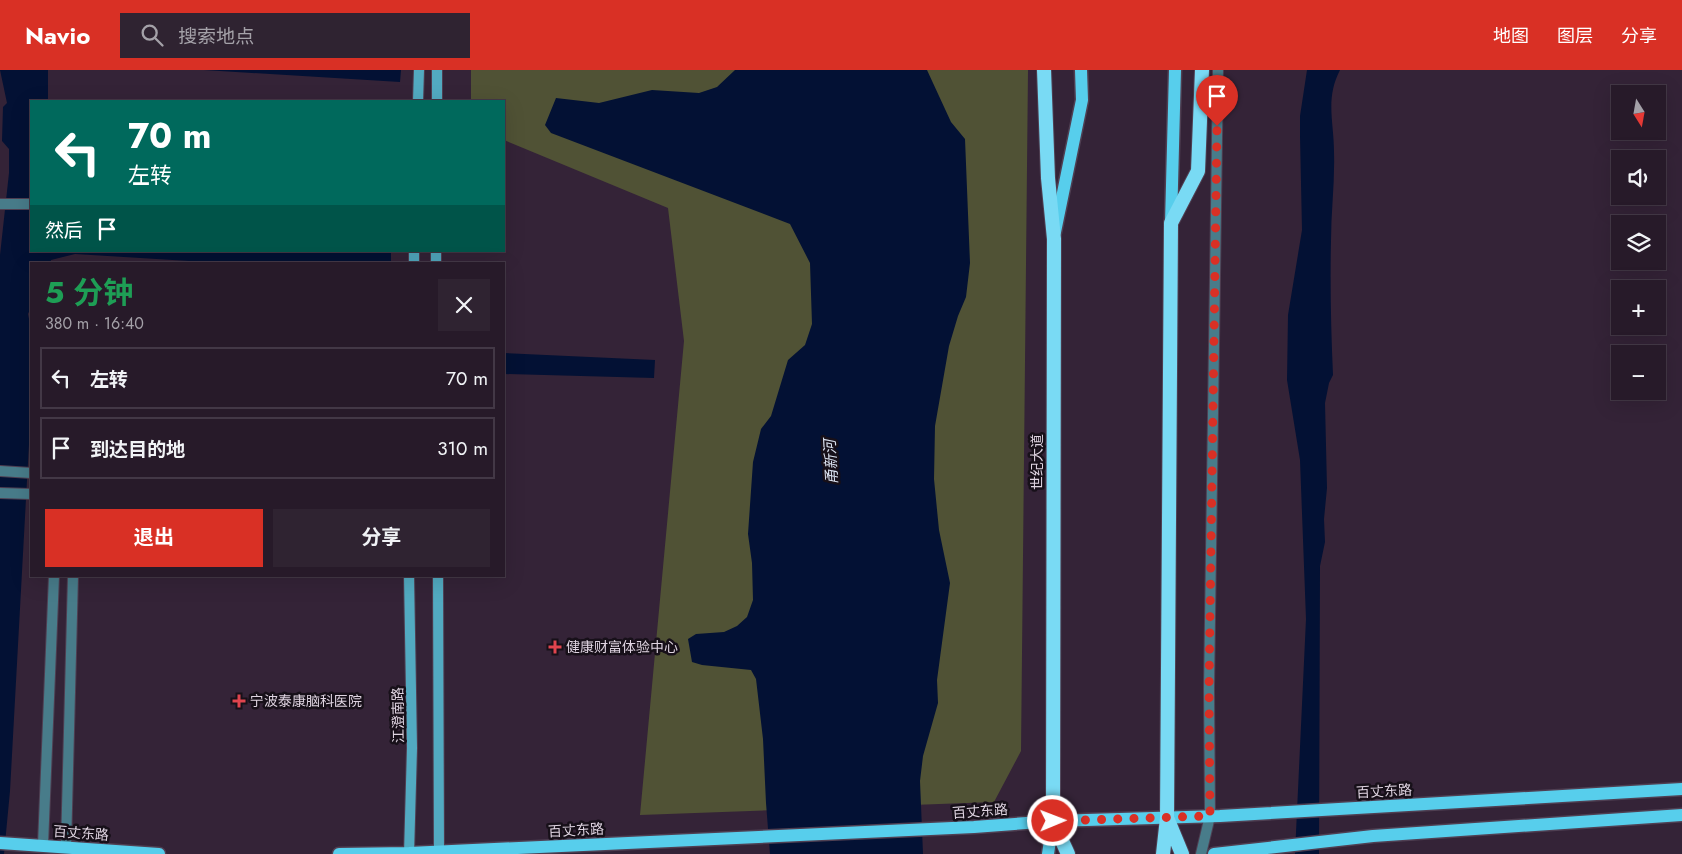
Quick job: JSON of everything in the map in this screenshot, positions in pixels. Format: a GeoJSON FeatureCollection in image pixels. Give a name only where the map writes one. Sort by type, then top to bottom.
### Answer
{"type":"FeatureCollection","features":[{"type":"Feature","properties":{"kind":"highway"},"geometry":{"type":"LineString","coordinates":[[1044,72],[1048,178],[1054,239]]}},
{"type":"Feature","properties":{"kind":"highway"},"geometry":{"type":"LineString","coordinates":[[1163,854],[1167,818],[1171,223],[1198,171],[1202,73]]}},
{"type":"Feature","properties":{"kind":"highway","name":"世纪大道"},"geometry":{"type":"LineString","coordinates":[[1054,239],[1053,821],[1068,854]]}},
{"type":"Feature","properties":{"kind":"highway"},"geometry":{"type":"LineString","coordinates":[[1167,818],[1182,854]]}},
{"type":"Feature","properties":{"kind":"main road"},"geometry":{"type":"LineString","coordinates":[[418,70],[418,100]]}},
{"type":"Feature","properties":{"kind":"main road"},"geometry":{"type":"LineString","coordinates":[[437,70],[437,100]]}},
{"type":"Feature","properties":{"kind":"main road","name":"世纪大道"},"geometry":{"type":"LineString","coordinates":[[1054,239],[1082,100],[1081,70]]}},
{"type":"Feature","properties":{"kind":"main road"},"geometry":{"type":"LineString","coordinates":[[1171,223],[1176,70]]}},
{"type":"Feature","properties":{"kind":"main road","name":"江澄南路"},"geometry":{"type":"LineString","coordinates":[[409,577],[412,748],[409,854]]}},
{"type":"Feature","properties":{"kind":"main road"},"geometry":{"type":"LineString","coordinates":[[438,577],[439,853]]}},
{"type":"Feature","properties":{"kind":"main road","name":"百丈东路"},"geometry":{"type":"LineString","coordinates":[[339,854],[439,853],[974,827],[1053,821],[1210,816],[1682,789]]}},
{"type":"Feature","properties":{"kind":"main road"},"geometry":{"type":"LineString","coordinates":[[1214,854],[1373,836],[1682,815]]}},
{"type":"Feature","properties":{"kind":"main road"},"geometry":{"type":"LineString","coordinates":[[1048,854],[1053,821]]}},
{"type":"Feature","properties":{"kind":"main road","name":"百丈东路"},"geometry":{"type":"LineString","coordinates":[[0,843],[160,854]]}},
{"type":"Feature","properties":{"kind":"street"},"geometry":{"type":"LineString","coordinates":[[1201,854],[1210,816],[1209,689],[1218,70]]}},
{"type":"Feature","properties":{"kind":"street"},"geometry":{"type":"LineString","coordinates":[[0,204],[30,204]]}},
{"type":"Feature","properties":{"kind":"street"},"geometry":{"type":"LineString","coordinates":[[0,471],[30,473]]}},
{"type":"Feature","properties":{"kind":"street"},"geometry":{"type":"LineString","coordinates":[[0,493],[30,494]]}},
{"type":"Feature","properties":{"kind":"street"},"geometry":{"type":"LineString","coordinates":[[43,845],[54,577]]}},
{"type":"Feature","properties":{"kind":"street"},"geometry":{"type":"LineString","coordinates":[[66,847],[74,577]]}},
{"type":"Feature","properties":{"kind":"green space"},"geometry":{"type":"Polygon","coordinates":[[[471,70],[1028,70],[1021,751],[994,802],[640,815],[684,341],[668,208],[505,140],[505,100],[471,100],[471,70]]]}},
{"type":"Feature","properties":{"kind":"water"},"geometry":{"type":"Polygon","coordinates":[[[0,70],[48,70],[48,100],[30,100],[30,252],[391,252],[391,262],[205,262],[75,254],[51,260],[50,262],[30,262],[30,309],[28,314],[30,324],[30,440],[10,791],[4,854],[0,854],[0,255],[9,173],[9,149],[2,141],[3,107],[7,103],[0,70]]]}},
{"type":"Feature","properties":{"kind":"water"},"geometry":{"type":"Polygon","coordinates":[[[204,70],[401,70],[400,82],[204,70]]]}},
{"type":"Feature","properties":{"kind":"water","name":"甬新河"},"geometry":{"type":"Polygon","coordinates":[[[735,70],[927,70],[951,122],[965,139],[970,263],[966,297],[949,346],[935,426],[934,479],[939,530],[950,583],[937,680],[938,703],[923,756],[920,781],[923,854],[770,854],[763,739],[756,679],[751,670],[702,665],[692,662],[688,639],[696,634],[724,632],[737,626],[747,617],[753,600],[752,563],[748,534],[753,462],[761,429],[771,416],[788,360],[805,345],[812,324],[810,263],[790,224],[551,133],[545,125],[556,98],[599,103],[652,90],[699,93],[717,87],[735,70]]]}},
{"type":"Feature","properties":{"kind":"water"},"geometry":{"type":"Polygon","coordinates":[[[1307,70],[1340,70],[1335,81],[1331,111],[1334,141],[1331,230],[1333,375],[1329,383],[1325,403],[1327,488],[1324,519],[1325,542],[1320,566],[1319,854],[1295,854],[1306,619],[1300,460],[1287,380],[1288,315],[1302,230],[1300,116],[1307,70]]]}},
{"type":"Feature","properties":{"kind":"water"},"geometry":{"type":"Polygon","coordinates":[[[505,353],[655,360],[654,378],[505,374],[505,353]]]}},
{"type":"Feature","properties":{"kind":"place","name":"健康财富体验中心"},"geometry":{"type":"Point","coordinates":[555,647]}},
{"type":"Feature","properties":{"kind":"place","name":"宁波泰康脑科医院"},"geometry":{"type":"Point","coordinates":[239,701]}},
{"type":"Feature","properties":{"kind":"route"},"geometry":{"type":"LineString","coordinates":[[1053,821],[1210,816],[1209,689],[1217,126]]}}]}
